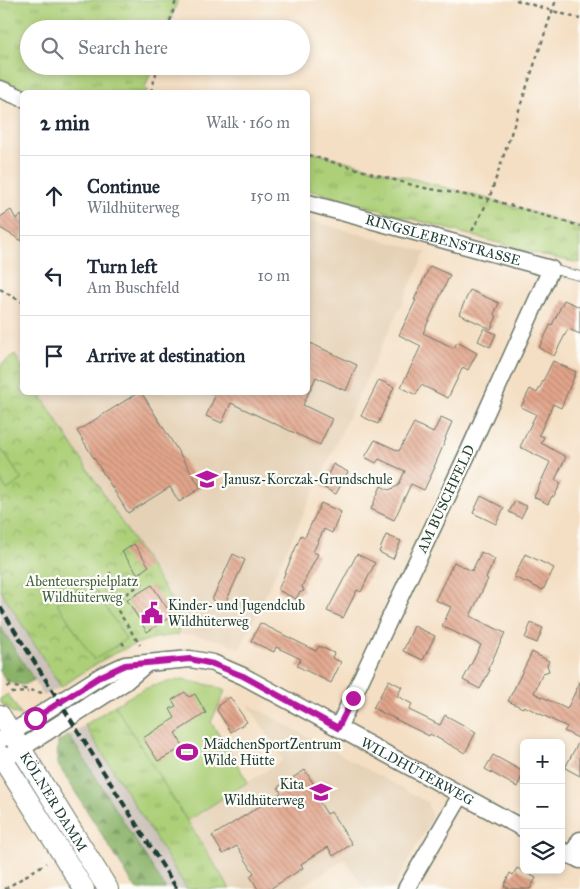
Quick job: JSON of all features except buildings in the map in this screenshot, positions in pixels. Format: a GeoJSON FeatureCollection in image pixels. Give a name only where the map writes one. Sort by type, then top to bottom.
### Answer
{"type":"FeatureCollection","features":[{"type":"Feature","properties":{"kind":"street"},"geometry":{"type":"LineString","coordinates":[[0,89],[20,97]]}},
{"type":"Feature","properties":{"kind":"street","name":"RINGSLEBENSTRASSE"},"geometry":{"type":"LineString","coordinates":[[310,204],[551,269]]}},
{"type":"Feature","properties":{"kind":"street","name":"AM BUSCHFELD"},"geometry":{"type":"LineString","coordinates":[[338,728],[467,455],[551,269]]}},
{"type":"Feature","properties":{"kind":"street","name":"WILDHÜTERWEG"},"geometry":{"type":"LineString","coordinates":[[7,747],[125,682],[146,664],[190,659],[213,664],[243,676],[520,827]]}},
{"type":"Feature","properties":{"kind":"street","name":"KÖLNER DAMM"},"geometry":{"type":"LineString","coordinates":[[0,715],[7,747],[84,889]]}},
{"type":"Feature","properties":{"kind":"street","name":"KÖLNER DAMM"},"geometry":{"type":"LineString","coordinates":[[7,747],[108,889]]}},
{"type":"Feature","properties":{"kind":"street"},"geometry":{"type":"LineString","coordinates":[[406,889],[461,795]]}},
{"type":"Feature","properties":{"kind":"street"},"geometry":{"type":"LineString","coordinates":[[571,855],[580,840]]}},
{"type":"Feature","properties":{"kind":"lane","name":"RINGSLEBENSTRASSE"},"geometry":{"type":"LineString","coordinates":[[551,269],[580,276]]}},
{"type":"Feature","properties":{"kind":"path"},"geometry":{"type":"LineString","coordinates":[[170,20],[176,0]]}},
{"type":"Feature","properties":{"kind":"path"},"geometry":{"type":"LineString","coordinates":[[516,0],[580,19]]}},
{"type":"Feature","properties":{"kind":"path"},"geometry":{"type":"LineString","coordinates":[[465,246],[489,199],[556,0]]}},
{"type":"Feature","properties":{"kind":"path"},"geometry":{"type":"LineString","coordinates":[[152,90],[156,75]]}},
{"type":"Feature","properties":{"kind":"path"},"geometry":{"type":"LineString","coordinates":[[310,156],[419,187],[489,199],[580,226]]}},
{"type":"Feature","properties":{"kind":"path"},"geometry":{"type":"LineString","coordinates":[[0,289],[20,301]]}},
{"type":"Feature","properties":{"kind":"path"},"geometry":{"type":"LineString","coordinates":[[110,572],[113,603],[140,645]]}},
{"type":"Feature","properties":{"kind":"path"},"geometry":{"type":"LineString","coordinates":[[113,603],[144,582]]}},
{"type":"Feature","properties":{"kind":"path"},"geometry":{"type":"LineString","coordinates":[[122,642],[127,651]]}},
{"type":"Feature","properties":{"kind":"path"},"geometry":{"type":"LineString","coordinates":[[7,687],[10,686],[34,692]]}},
{"type":"Feature","properties":{"kind":"path"},"geometry":{"type":"LineString","coordinates":[[11,693],[48,693]]}},
{"type":"Feature","properties":{"kind":"path"},"geometry":{"type":"LineString","coordinates":[[5,889],[46,863]]}},
{"type":"Feature","properties":{"kind":"shaded area","name":"Janusz-Korczak-Grundschule"},"geometry":{"type":"Polygon","coordinates":[[[310,221],[426,252],[240,649],[221,641],[194,635],[178,635],[179,612],[40,395],[310,395],[310,221]]]}},
{"type":"Feature","properties":{"kind":"shaded area"},"geometry":{"type":"Polygon","coordinates":[[[0,589],[61,687],[44,696],[0,626],[0,589]]]}},
{"type":"Feature","properties":{"kind":"shaded area","name":"Kita Wildhüterweg"},"geometry":{"type":"Polygon","coordinates":[[[248,704],[427,802],[432,818],[393,889],[365,889],[345,859],[298,889],[230,889],[187,821],[283,760],[248,704]]]}},
{"type":"Feature","properties":{"kind":"shaded area"},"geometry":{"type":"Polygon","coordinates":[[[85,725],[187,889],[166,889],[69,735],[85,725]]]}},
{"type":"Feature","properties":{"kind":"green space"},"geometry":{"type":"Polygon","coordinates":[[[0,0],[178,0],[170,20],[20,20],[20,75],[150,75],[145,88],[146,90],[27,90],[0,79],[0,0]]]}},
{"type":"Feature","properties":{"kind":"green space"},"geometry":{"type":"Polygon","coordinates":[[[310,152],[489,199],[580,227],[580,263],[545,256],[310,191],[310,152]]]}},
{"type":"Feature","properties":{"kind":"green space","name":"Abenteuerspielplatz Wildhüterweg"},"geometry":{"type":"Polygon","coordinates":[[[15,355],[20,363],[20,395],[40,395],[179,612],[178,635],[161,637],[130,646],[102,660],[61,687],[0,589],[0,365],[15,355]]]}},
{"type":"Feature","properties":{"kind":"green space"},"geometry":{"type":"Polygon","coordinates":[[[2,450],[22,480],[7,490],[0,479],[0,451],[2,450]]]}},
{"type":"Feature","properties":{"kind":"green space"},"geometry":{"type":"Polygon","coordinates":[[[90,582],[126,639],[94,660],[57,603],[90,582]]]}},
{"type":"Feature","properties":{"kind":"green space"},"geometry":{"type":"Polygon","coordinates":[[[0,626],[34,680],[23,685],[7,682],[0,671],[0,626]]]}},
{"type":"Feature","properties":{"kind":"green space","name":"MädchenSportZentrum Wilde Hütte"},"geometry":{"type":"Polygon","coordinates":[[[183,680],[214,686],[225,691],[211,722],[248,782],[187,821],[115,705],[147,688],[183,680]]]}},
{"type":"Feature","properties":{"kind":"green space"},"geometry":{"type":"Polygon","coordinates":[[[8,694],[21,715],[13,713],[0,702],[0,699],[8,694]]]}},
{"type":"Feature","properties":{"kind":"green space"},"geometry":{"type":"Polygon","coordinates":[[[115,705],[230,889],[187,889],[85,725],[115,705]]]}},
{"type":"Feature","properties":{"kind":"green space"},"geometry":{"type":"Polygon","coordinates":[[[69,735],[166,889],[136,889],[57,763],[58,742],[69,735]]]}},
{"type":"Feature","properties":{"kind":"railway"},"geometry":{"type":"LineString","coordinates":[[0,607],[177,889]]}},
{"type":"Feature","properties":{"kind":"place","name":"Janusz-Korczak-Grundschule"},"geometry":{"type":"Point","coordinates":[207,479]}},
{"type":"Feature","properties":{"kind":"place","name":"Kinder- und Jugendclub Wildhüterweg"},"geometry":{"type":"Point","coordinates":[152,613]}},
{"type":"Feature","properties":{"kind":"place","name":"MädchenSportZentrum Wilde Hütte"},"geometry":{"type":"Point","coordinates":[187,752]}},
{"type":"Feature","properties":{"kind":"place","name":"Kita Wildhüterweg"},"geometry":{"type":"Point","coordinates":[321,792]}},
{"type":"Feature","properties":{"kind":"route"},"geometry":{"type":"LineString","coordinates":[[35,718],[109,671],[125,665],[174,660],[200,660],[243,676],[338,728],[353,698]]}}]}
